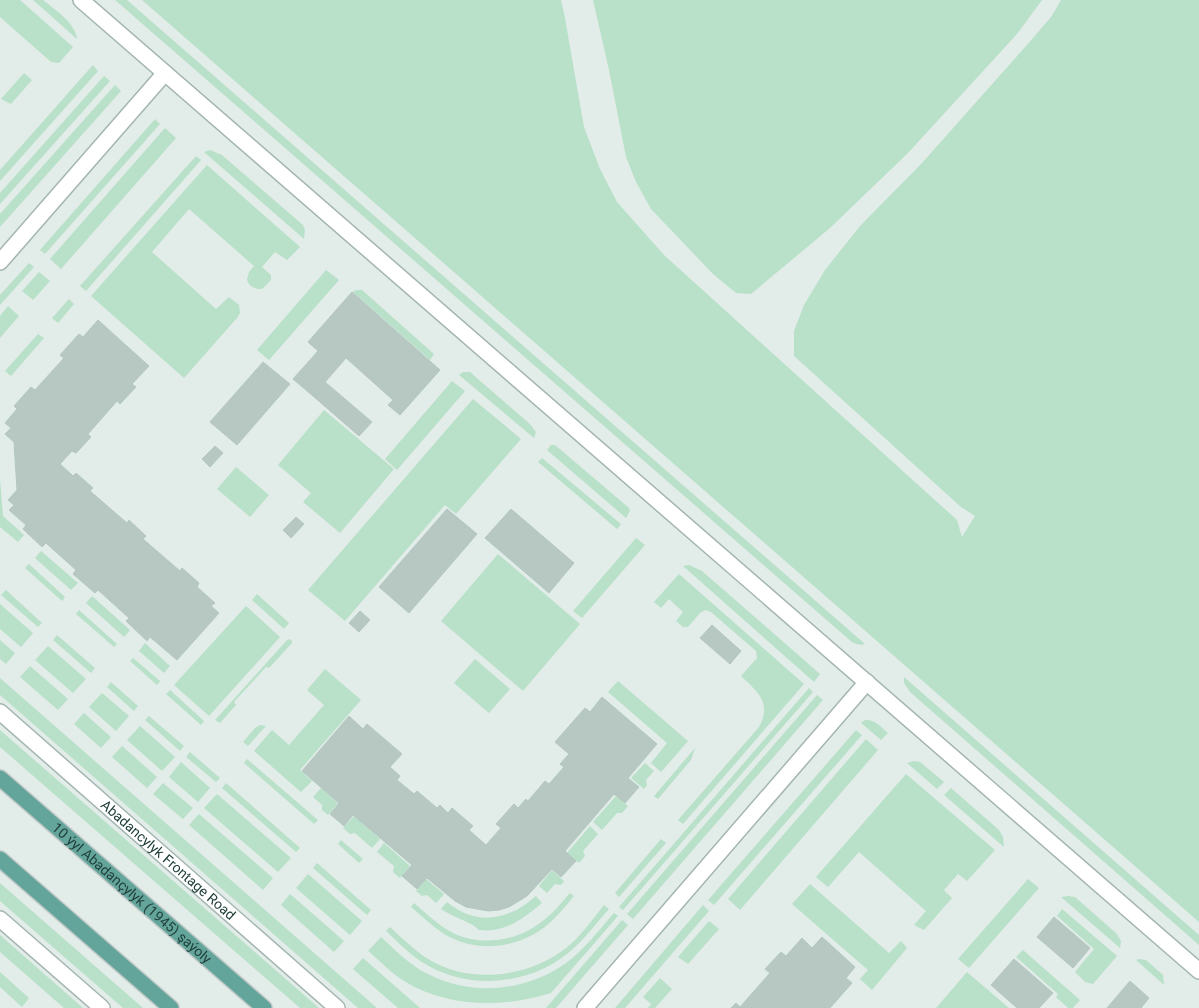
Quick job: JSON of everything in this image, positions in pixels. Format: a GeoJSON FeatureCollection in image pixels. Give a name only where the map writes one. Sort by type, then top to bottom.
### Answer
{"type":"FeatureCollection","features":[{"type":"Feature","properties":{"kind":"main road","name":"10 ýyl Abadançylyk (1945) şaýoly"},"geometry":{"type":"LineString","coordinates":[[0,778],[264,1008]]}},
{"type":"Feature","properties":{"kind":"main road"},"geometry":{"type":"LineString","coordinates":[[0,859],[172,1008]]}},
{"type":"Feature","properties":{"kind":"street"},"geometry":{"type":"LineString","coordinates":[[81,0],[1199,971]]}},
{"type":"Feature","properties":{"kind":"street"},"geometry":{"type":"LineString","coordinates":[[0,262],[165,73]]}},
{"type":"Feature","properties":{"kind":"street"},"geometry":{"type":"LineString","coordinates":[[585,1008],[866,682]]}},
{"type":"Feature","properties":{"kind":"street","name":"Abadancylyk Frontage Road"},"geometry":{"type":"LineString","coordinates":[[0,712],[337,1008]]}},
{"type":"Feature","properties":{"kind":"street"},"geometry":{"type":"LineString","coordinates":[[0,919],[102,1008]]}},
{"type":"Feature","properties":{"kind":"green space"},"geometry":{"type":"Polygon","coordinates":[[[0,0],[20,0],[73,47],[59,63],[51,62],[0,17],[0,0]]]}},
{"type":"Feature","properties":{"kind":"green space"},"geometry":{"type":"Polygon","coordinates":[[[33,0],[43,0],[64,17],[73,27],[77,39],[33,0]]]}},
{"type":"Feature","properties":{"kind":"green space"},"geometry":{"type":"Polygon","coordinates":[[[115,0],[127,0],[865,644],[853,643],[115,0]]]}},
{"type":"Feature","properties":{"kind":"green space"},"geometry":{"type":"Polygon","coordinates":[[[142,0],[561,0],[584,127],[600,169],[617,202],[664,255],[957,520],[962,537],[975,516],[961,507],[794,356],[794,331],[804,305],[825,270],[860,226],[922,163],[1051,17],[1061,0],[1199,0],[1199,922],[142,0]]]}},
{"type":"Feature","properties":{"kind":"green space"},"geometry":{"type":"Polygon","coordinates":[[[593,0],[1042,0],[1017,34],[908,153],[830,228],[751,294],[736,293],[713,274],[651,209],[636,182],[626,157],[593,0]]]}},
{"type":"Feature","properties":{"kind":"green space"},"geometry":{"type":"Polygon","coordinates":[[[93,65],[98,71],[0,181],[0,170],[93,65]]]}},
{"type":"Feature","properties":{"kind":"green space"},"geometry":{"type":"Polygon","coordinates":[[[24,73],[32,80],[11,104],[1,99],[24,73]]]}},
{"type":"Feature","properties":{"kind":"green space"},"geometry":{"type":"Polygon","coordinates":[[[104,76],[110,81],[0,204],[0,193],[104,76]]]}},
{"type":"Feature","properties":{"kind":"green space"},"geometry":{"type":"Polygon","coordinates":[[[115,85],[121,91],[0,227],[0,214],[115,85]]]}},
{"type":"Feature","properties":{"kind":"green space"},"geometry":{"type":"Polygon","coordinates":[[[155,119],[160,124],[45,254],[40,250],[155,119]]]}},
{"type":"Feature","properties":{"kind":"green space"},"geometry":{"type":"Polygon","coordinates":[[[165,128],[176,138],[61,269],[50,259],[165,128]]]}},
{"type":"Feature","properties":{"kind":"green space"},"geometry":{"type":"Polygon","coordinates":[[[210,150],[222,155],[303,225],[305,230],[304,239],[204,152],[210,150]]]}},
{"type":"Feature","properties":{"kind":"green space"},"geometry":{"type":"Polygon","coordinates":[[[196,156],[201,160],[86,291],[80,286],[196,156]]]}},
{"type":"Feature","properties":{"kind":"green space"},"geometry":{"type":"Polygon","coordinates":[[[207,165],[300,247],[287,260],[275,252],[262,267],[271,275],[271,280],[262,289],[255,288],[247,280],[249,272],[254,266],[189,209],[152,252],[216,309],[229,297],[239,305],[240,313],[184,378],[91,296],[207,165]]]}},
{"type":"Feature","properties":{"kind":"green space"},"geometry":{"type":"Polygon","coordinates":[[[29,263],[34,267],[0,305],[0,295],[29,263]]]}},
{"type":"Feature","properties":{"kind":"green space"},"geometry":{"type":"Polygon","coordinates":[[[326,270],[339,280],[269,360],[257,350],[326,270]]]}},
{"type":"Feature","properties":{"kind":"green space"},"geometry":{"type":"Polygon","coordinates":[[[39,272],[50,281],[33,300],[22,291],[39,272]]]}},
{"type":"Feature","properties":{"kind":"green space"},"geometry":{"type":"Polygon","coordinates":[[[362,290],[434,354],[430,360],[353,292],[362,290]]]}},
{"type":"Feature","properties":{"kind":"green space"},"geometry":{"type":"Polygon","coordinates":[[[69,299],[74,304],[58,323],[52,318],[69,299]]]}},
{"type":"Feature","properties":{"kind":"green space"},"geometry":{"type":"Polygon","coordinates":[[[8,306],[19,316],[0,338],[0,316],[8,306]]]}},
{"type":"Feature","properties":{"kind":"green space"},"geometry":{"type":"Polygon","coordinates":[[[38,334],[44,338],[11,376],[5,371],[38,334]]]}},
{"type":"Feature","properties":{"kind":"green space"},"geometry":{"type":"Polygon","coordinates":[[[463,372],[470,372],[530,424],[536,432],[534,438],[459,375],[463,372]]]}},
{"type":"Feature","properties":{"kind":"green space"},"geometry":{"type":"Polygon","coordinates":[[[452,381],[465,391],[397,470],[385,459],[452,381]]]}},
{"type":"Feature","properties":{"kind":"green space"},"geometry":{"type":"Polygon","coordinates":[[[473,399],[521,439],[456,514],[445,505],[345,621],[308,590],[473,399]]]}},
{"type":"Feature","properties":{"kind":"green space"},"geometry":{"type":"Polygon","coordinates":[[[324,410],[394,469],[340,533],[303,502],[311,493],[278,465],[324,410]]]}},
{"type":"Feature","properties":{"kind":"green space"},"geometry":{"type":"Polygon","coordinates":[[[551,445],[555,445],[629,508],[630,511],[626,518],[547,450],[551,445]]]}},
{"type":"Feature","properties":{"kind":"green space"},"geometry":{"type":"Polygon","coordinates":[[[542,458],[621,524],[617,529],[538,462],[542,458]]]}},
{"type":"Feature","properties":{"kind":"green space"},"geometry":{"type":"Polygon","coordinates":[[[236,467],[269,495],[250,517],[217,489],[236,467]]]}},
{"type":"Feature","properties":{"kind":"green space"},"geometry":{"type":"Polygon","coordinates":[[[0,479],[3,516],[24,535],[18,542],[0,527],[0,479]]]}},
{"type":"Feature","properties":{"kind":"green space"},"geometry":{"type":"Polygon","coordinates":[[[636,538],[645,545],[582,618],[573,611],[636,538]]]}},
{"type":"Feature","properties":{"kind":"green space"},"geometry":{"type":"Polygon","coordinates":[[[41,551],[78,583],[71,590],[35,558],[41,551]]]}},
{"type":"Feature","properties":{"kind":"green space"},"geometry":{"type":"Polygon","coordinates":[[[498,554],[580,624],[523,691],[441,621],[498,554]]]}},
{"type":"Feature","properties":{"kind":"green space"},"geometry":{"type":"Polygon","coordinates":[[[29,564],[65,597],[62,601],[25,568],[29,564]]]}},
{"type":"Feature","properties":{"kind":"green space"},"geometry":{"type":"Polygon","coordinates":[[[689,565],[702,571],[820,674],[814,682],[683,566],[689,565]]]}},
{"type":"Feature","properties":{"kind":"green space"},"geometry":{"type":"Polygon","coordinates":[[[679,574],[804,684],[683,824],[678,820],[759,727],[763,719],[764,705],[758,693],[741,676],[757,658],[756,651],[711,612],[705,610],[688,627],[683,627],[676,621],[683,612],[669,599],[661,608],[654,602],[679,574]]]}},
{"type":"Feature","properties":{"kind":"green space"},"geometry":{"type":"Polygon","coordinates":[[[6,590],[42,623],[38,627],[1,595],[6,590]]]}},
{"type":"Feature","properties":{"kind":"green space"},"geometry":{"type":"Polygon","coordinates":[[[257,594],[289,623],[284,629],[252,600],[257,594]]]}},
{"type":"Feature","properties":{"kind":"green space"},"geometry":{"type":"Polygon","coordinates":[[[92,596],[130,630],[124,637],[86,603],[92,596]]]}},
{"type":"Feature","properties":{"kind":"green space"},"geometry":{"type":"Polygon","coordinates":[[[0,604],[33,633],[21,647],[0,629],[0,604]]]}},
{"type":"Feature","properties":{"kind":"green space"},"geometry":{"type":"Polygon","coordinates":[[[246,606],[280,637],[209,716],[174,685],[246,606]]]}},
{"type":"Feature","properties":{"kind":"green space"},"geometry":{"type":"Polygon","coordinates":[[[79,610],[117,644],[114,647],[76,614],[79,610]]]}},
{"type":"Feature","properties":{"kind":"green space"},"geometry":{"type":"Polygon","coordinates":[[[57,635],[95,668],[91,673],[53,640],[57,635]]]}},
{"type":"Feature","properties":{"kind":"green space"},"geometry":{"type":"Polygon","coordinates":[[[290,639],[292,643],[269,668],[266,667],[234,702],[236,705],[220,723],[215,720],[287,640],[290,639]]]}},
{"type":"Feature","properties":{"kind":"green space"},"geometry":{"type":"Polygon","coordinates":[[[0,640],[15,653],[6,664],[0,659],[0,640]]]}},
{"type":"Feature","properties":{"kind":"green space"},"geometry":{"type":"Polygon","coordinates":[[[145,643],[170,666],[164,673],[139,651],[145,643]]]}},
{"type":"Feature","properties":{"kind":"green space"},"geometry":{"type":"Polygon","coordinates":[[[48,646],[86,679],[73,693],[35,660],[48,646]]]}},
{"type":"Feature","properties":{"kind":"green space"},"geometry":{"type":"Polygon","coordinates":[[[133,658],[160,681],[157,685],[130,661],[133,658]]]}},
{"type":"Feature","properties":{"kind":"green space"},"geometry":{"type":"Polygon","coordinates":[[[475,659],[510,689],[489,713],[454,683],[475,659]]]}},
{"type":"Feature","properties":{"kind":"green space"},"geometry":{"type":"Polygon","coordinates":[[[30,666],[68,699],[58,710],[20,677],[30,666]]]}},
{"type":"Feature","properties":{"kind":"green space"},"geometry":{"type":"Polygon","coordinates":[[[325,669],[361,700],[300,770],[312,781],[301,792],[254,751],[272,730],[289,745],[324,705],[307,690],[325,669]]]}},
{"type":"Feature","properties":{"kind":"green space"},"geometry":{"type":"Polygon","coordinates":[[[904,677],[1199,935],[1199,945],[910,692],[904,683],[904,677]]]}},
{"type":"Feature","properties":{"kind":"green space"},"geometry":{"type":"Polygon","coordinates":[[[0,678],[377,1008],[358,1008],[0,695],[0,678]]]}},
{"type":"Feature","properties":{"kind":"green space"},"geometry":{"type":"Polygon","coordinates":[[[618,681],[688,741],[661,772],[651,763],[667,743],[608,692],[618,681]]]}},
{"type":"Feature","properties":{"kind":"green space"},"geometry":{"type":"Polygon","coordinates":[[[111,682],[138,706],[134,711],[107,687],[111,682]]]}},
{"type":"Feature","properties":{"kind":"green space"},"geometry":{"type":"Polygon","coordinates":[[[809,688],[813,692],[623,910],[619,907],[809,688]]]}},
{"type":"Feature","properties":{"kind":"green space"},"geometry":{"type":"Polygon","coordinates":[[[170,690],[204,721],[201,725],[166,694],[170,690]]]}},
{"type":"Feature","properties":{"kind":"green space"},"geometry":{"type":"Polygon","coordinates":[[[102,693],[129,716],[116,731],[89,707],[102,693]]]}},
{"type":"Feature","properties":{"kind":"green space"},"geometry":{"type":"Polygon","coordinates":[[[817,695],[823,700],[633,919],[627,914],[817,695]]]}},
{"type":"Feature","properties":{"kind":"green space"},"geometry":{"type":"Polygon","coordinates":[[[84,713],[111,737],[101,748],[74,724],[84,713]]]}},
{"type":"Feature","properties":{"kind":"green space"},"geometry":{"type":"Polygon","coordinates":[[[149,716],[184,746],[180,751],[145,720],[149,716]]]}},
{"type":"Feature","properties":{"kind":"green space"},"geometry":{"type":"Polygon","coordinates":[[[865,720],[875,722],[888,733],[881,740],[861,723],[865,720]]]}},
{"type":"Feature","properties":{"kind":"green space"},"geometry":{"type":"Polygon","coordinates":[[[260,725],[266,726],[248,746],[243,742],[260,725]]]}},
{"type":"Feature","properties":{"kind":"green space"},"geometry":{"type":"Polygon","coordinates":[[[140,726],[175,757],[162,771],[127,740],[140,726]]]}},
{"type":"Feature","properties":{"kind":"green space"},"geometry":{"type":"Polygon","coordinates":[[[0,730],[319,1008],[300,1008],[0,747],[0,730]]]}},
{"type":"Feature","properties":{"kind":"green space"},"geometry":{"type":"Polygon","coordinates":[[[856,730],[862,735],[714,905],[708,900],[856,730]]]}},
{"type":"Feature","properties":{"kind":"green space"},"geometry":{"type":"Polygon","coordinates":[[[866,739],[878,750],[740,910],[728,899],[866,739]]]}},
{"type":"Feature","properties":{"kind":"green space"},"geometry":{"type":"Polygon","coordinates":[[[122,746],[157,777],[147,788],[112,757],[122,746]]]}},
{"type":"Feature","properties":{"kind":"green space"},"geometry":{"type":"Polygon","coordinates":[[[695,748],[691,760],[658,799],[654,796],[695,748]]]}},
{"type":"Feature","properties":{"kind":"green space"},"geometry":{"type":"Polygon","coordinates":[[[190,752],[220,778],[216,782],[186,757],[190,752]]]}},
{"type":"Feature","properties":{"kind":"green space"},"geometry":{"type":"Polygon","coordinates":[[[247,759],[318,820],[314,824],[244,763],[247,759]]]}},
{"type":"Feature","properties":{"kind":"green space"},"geometry":{"type":"Polygon","coordinates":[[[181,762],[210,788],[198,802],[169,777],[181,762]]]}},
{"type":"Feature","properties":{"kind":"green space"},"geometry":{"type":"Polygon","coordinates":[[[920,762],[944,782],[937,789],[907,763],[920,762]]]}},
{"type":"Feature","properties":{"kind":"green space"},"geometry":{"type":"Polygon","coordinates":[[[645,763],[654,771],[646,780],[647,785],[644,789],[631,778],[645,763]]]}},
{"type":"Feature","properties":{"kind":"green space"},"geometry":{"type":"Polygon","coordinates":[[[906,774],[995,850],[967,881],[958,874],[944,890],[952,898],[924,930],[914,925],[926,911],[859,852],[828,887],[816,877],[906,774]]]}},
{"type":"Feature","properties":{"kind":"green space"},"geometry":{"type":"Polygon","coordinates":[[[163,783],[193,808],[183,819],[153,794],[163,783]]]}},
{"type":"Feature","properties":{"kind":"green space"},"geometry":{"type":"Polygon","coordinates":[[[226,783],[300,848],[296,852],[222,788],[226,783]]]}},
{"type":"Feature","properties":{"kind":"green space"},"geometry":{"type":"Polygon","coordinates":[[[321,788],[338,803],[328,815],[322,810],[322,805],[313,797],[321,788]]]}},
{"type":"Feature","properties":{"kind":"green space"},"geometry":{"type":"Polygon","coordinates":[[[951,788],[999,830],[1003,837],[1004,847],[944,795],[951,788]]]}},
{"type":"Feature","properties":{"kind":"green space"},"geometry":{"type":"Polygon","coordinates":[[[217,794],[291,858],[278,872],[204,808],[217,794]]]}},
{"type":"Feature","properties":{"kind":"green space"},"geometry":{"type":"Polygon","coordinates":[[[616,796],[628,806],[622,813],[617,813],[602,830],[593,822],[616,796]]]}},
{"type":"Feature","properties":{"kind":"green space"},"geometry":{"type":"Polygon","coordinates":[[[199,814],[273,878],[263,890],[189,825],[199,814]]]}},
{"type":"Feature","properties":{"kind":"green space"},"geometry":{"type":"Polygon","coordinates":[[[354,816],[380,839],[372,848],[355,833],[350,834],[343,828],[354,816]]]}},
{"type":"Feature","properties":{"kind":"green space"},"geometry":{"type":"Polygon","coordinates":[[[590,826],[598,834],[583,851],[585,856],[579,863],[567,853],[590,826]]]}},
{"type":"Feature","properties":{"kind":"green space"},"geometry":{"type":"Polygon","coordinates":[[[661,839],[666,843],[619,897],[615,893],[661,839]]]}},
{"type":"Feature","properties":{"kind":"green space"},"geometry":{"type":"Polygon","coordinates":[[[341,840],[363,859],[359,863],[338,844],[341,840]]]}},
{"type":"Feature","properties":{"kind":"green space"},"geometry":{"type":"Polygon","coordinates":[[[384,843],[410,866],[400,878],[393,872],[394,866],[377,852],[384,843]]]}},
{"type":"Feature","properties":{"kind":"green space"},"geometry":{"type":"Polygon","coordinates":[[[317,863],[371,910],[367,915],[313,868],[317,863]]]}},
{"type":"Feature","properties":{"kind":"green space"},"geometry":{"type":"Polygon","coordinates":[[[552,870],[564,881],[561,885],[555,884],[547,893],[539,886],[552,870]]]}},
{"type":"Feature","properties":{"kind":"green space"},"geometry":{"type":"Polygon","coordinates":[[[308,874],[362,921],[350,935],[296,888],[308,874]]]}},
{"type":"Feature","properties":{"kind":"green space"},"geometry":{"type":"Polygon","coordinates":[[[426,879],[444,894],[436,903],[427,895],[422,896],[416,891],[426,879]]]}},
{"type":"Feature","properties":{"kind":"green space"},"geometry":{"type":"Polygon","coordinates":[[[1028,879],[1039,888],[969,968],[958,959],[1028,879]]]}},
{"type":"Feature","properties":{"kind":"green space"},"geometry":{"type":"Polygon","coordinates":[[[0,883],[143,1008],[123,1008],[0,901],[0,883]]]}},
{"type":"Feature","properties":{"kind":"green space"},"geometry":{"type":"Polygon","coordinates":[[[810,884],[889,953],[901,941],[907,948],[872,990],[860,979],[868,970],[792,904],[810,884]]]}},
{"type":"Feature","properties":{"kind":"green space"},"geometry":{"type":"Polygon","coordinates":[[[570,893],[574,896],[545,927],[521,940],[495,946],[469,944],[456,940],[444,934],[411,907],[414,903],[439,924],[455,934],[466,938],[488,941],[510,938],[531,929],[552,913],[570,893]]]}},
{"type":"Feature","properties":{"kind":"green space"},"geometry":{"type":"Polygon","coordinates":[[[290,894],[344,941],[334,952],[281,905],[290,894]]]}},
{"type":"Feature","properties":{"kind":"green space"},"geometry":{"type":"Polygon","coordinates":[[[536,896],[542,903],[513,924],[497,929],[479,930],[472,924],[441,909],[447,902],[458,910],[470,915],[493,917],[515,911],[536,896]]]}},
{"type":"Feature","properties":{"kind":"green space"},"geometry":{"type":"Polygon","coordinates":[[[1061,897],[1075,897],[1117,934],[1121,941],[1120,948],[1061,897]]]}},
{"type":"Feature","properties":{"kind":"green space"},"geometry":{"type":"Polygon","coordinates":[[[604,905],[609,909],[580,942],[561,959],[543,969],[524,976],[504,980],[464,979],[445,973],[416,958],[386,931],[390,927],[428,959],[445,967],[464,973],[502,974],[540,964],[557,955],[576,939],[604,905]]]}},
{"type":"Feature","properties":{"kind":"green space"},"geometry":{"type":"Polygon","coordinates":[[[703,905],[709,911],[625,1008],[615,1008],[703,905]]]}},
{"type":"Feature","properties":{"kind":"green space"},"geometry":{"type":"Polygon","coordinates":[[[1062,909],[1117,956],[1093,984],[1085,982],[1075,972],[1094,949],[1057,916],[1062,909]]]}},
{"type":"Feature","properties":{"kind":"green space"},"geometry":{"type":"Polygon","coordinates":[[[614,913],[618,916],[551,993],[514,1001],[476,1003],[457,1001],[421,990],[390,971],[368,951],[381,937],[411,964],[440,979],[458,985],[477,988],[514,986],[550,973],[573,958],[586,946],[614,913]]]}},
{"type":"Feature","properties":{"kind":"green space"},"geometry":{"type":"Polygon","coordinates":[[[622,920],[628,925],[556,1008],[546,1008],[622,920]]]}},
{"type":"Feature","properties":{"kind":"green space"},"geometry":{"type":"Polygon","coordinates":[[[709,921],[719,929],[688,964],[678,957],[709,921]]]}},
{"type":"Feature","properties":{"kind":"green space"},"geometry":{"type":"Polygon","coordinates":[[[0,935],[83,1008],[64,1008],[0,952],[0,935]]]}},
{"type":"Feature","properties":{"kind":"green space"},"geometry":{"type":"Polygon","coordinates":[[[1023,950],[1080,1000],[1073,1008],[1068,1008],[1056,997],[1058,994],[1016,957],[1023,950]]]}},
{"type":"Feature","properties":{"kind":"green space"},"geometry":{"type":"Polygon","coordinates":[[[363,958],[420,1008],[398,1008],[353,969],[363,958]]]}},
{"type":"Feature","properties":{"kind":"green space"},"geometry":{"type":"Polygon","coordinates":[[[1136,960],[1146,960],[1163,975],[1164,985],[1136,960]]]}},
{"type":"Feature","properties":{"kind":"green space"},"geometry":{"type":"Polygon","coordinates":[[[0,972],[29,998],[22,1007],[0,987],[0,972]]]}},
{"type":"Feature","properties":{"kind":"green space"},"geometry":{"type":"Polygon","coordinates":[[[967,972],[1009,1008],[936,1008],[967,972]]]}},
{"type":"Feature","properties":{"kind":"green space"},"geometry":{"type":"Polygon","coordinates":[[[660,978],[672,989],[655,1008],[648,1008],[651,1004],[643,997],[660,978]]]}},
{"type":"Feature","properties":{"kind":"building"},"geometry":{"type":"Polygon","coordinates":[[[352,292],[440,370],[400,415],[388,405],[393,400],[327,341],[318,351],[308,342],[352,292]]]}},
{"type":"Feature","properties":{"kind":"building"},"geometry":{"type":"Polygon","coordinates":[[[98,320],[149,366],[132,384],[136,387],[120,404],[117,401],[88,434],[91,437],[76,453],[72,451],[60,464],[73,476],[76,473],[93,488],[90,491],[127,523],[129,520],[146,536],[143,539],[180,571],[182,568],[199,583],[197,587],[215,603],[211,606],[219,613],[177,660],[150,637],[147,641],[126,621],[129,618],[98,590],[95,593],[73,574],[76,570],[46,543],[42,547],[23,529],[26,525],[9,510],[14,505],[8,500],[17,490],[14,442],[5,434],[11,428],[5,423],[17,409],[14,406],[31,387],[35,390],[64,358],[60,355],[79,334],[83,337],[98,320]]]}},
{"type":"Feature","properties":{"kind":"building"},"geometry":{"type":"Polygon","coordinates":[[[327,341],[346,358],[313,396],[293,379],[327,341]]]}},
{"type":"Feature","properties":{"kind":"building"},"geometry":{"type":"Polygon","coordinates":[[[263,362],[290,384],[237,445],[210,422],[263,362]]]}},
{"type":"Feature","properties":{"kind":"building"},"geometry":{"type":"Polygon","coordinates":[[[325,382],[372,422],[359,436],[313,396],[325,382]]]}},
{"type":"Feature","properties":{"kind":"building"},"geometry":{"type":"Polygon","coordinates":[[[215,446],[223,453],[210,467],[202,459],[215,446]]]}},
{"type":"Feature","properties":{"kind":"building"},"geometry":{"type":"Polygon","coordinates":[[[447,509],[477,534],[409,613],[379,587],[447,509]]]}},
{"type":"Feature","properties":{"kind":"building"},"geometry":{"type":"Polygon","coordinates":[[[511,509],[574,563],[549,593],[485,538],[511,509]]]}},
{"type":"Feature","properties":{"kind":"building"},"geometry":{"type":"Polygon","coordinates":[[[296,517],[304,524],[291,538],[283,530],[296,517]]]}},
{"type":"Feature","properties":{"kind":"building"},"geometry":{"type":"Polygon","coordinates":[[[360,611],[370,620],[359,632],[349,623],[360,611]]]}},
{"type":"Feature","properties":{"kind":"building"},"geometry":{"type":"Polygon","coordinates":[[[712,625],[741,651],[730,664],[700,638],[712,625]]]}},
{"type":"Feature","properties":{"kind":"building"},"geometry":{"type":"Polygon","coordinates":[[[602,697],[657,744],[628,778],[639,787],[625,803],[614,794],[565,851],[576,861],[561,877],[552,869],[527,896],[509,907],[499,910],[488,911],[466,907],[455,901],[427,878],[417,889],[402,876],[412,865],[353,815],[344,826],[330,814],[339,803],[302,771],[349,716],[363,729],[367,724],[402,754],[390,767],[400,776],[397,780],[414,794],[417,791],[437,808],[440,805],[448,813],[452,808],[473,826],[469,830],[486,845],[501,828],[496,824],[514,804],[518,808],[526,799],[528,801],[545,781],[549,784],[564,767],[560,764],[569,754],[555,742],[585,708],[590,712],[602,697]]]}},
{"type":"Feature","properties":{"kind":"building"},"geometry":{"type":"Polygon","coordinates":[[[1054,917],[1090,948],[1073,968],[1037,937],[1054,917]]]}},
{"type":"Feature","properties":{"kind":"building"},"geometry":{"type":"Polygon","coordinates":[[[822,937],[855,967],[846,978],[852,983],[830,1008],[731,1008],[736,1003],[740,1007],[770,973],[765,969],[781,952],[786,956],[802,938],[812,948],[822,937]]]}},
{"type":"Feature","properties":{"kind":"building"},"geometry":{"type":"Polygon","coordinates":[[[1014,959],[1053,993],[1039,1008],[1017,1008],[991,985],[1014,959]]]}},
{"type":"Feature","properties":{"kind":"building"},"geometry":{"type":"Polygon","coordinates":[[[1130,981],[1149,998],[1141,1008],[1107,1008],[1130,981]]]}}]}
